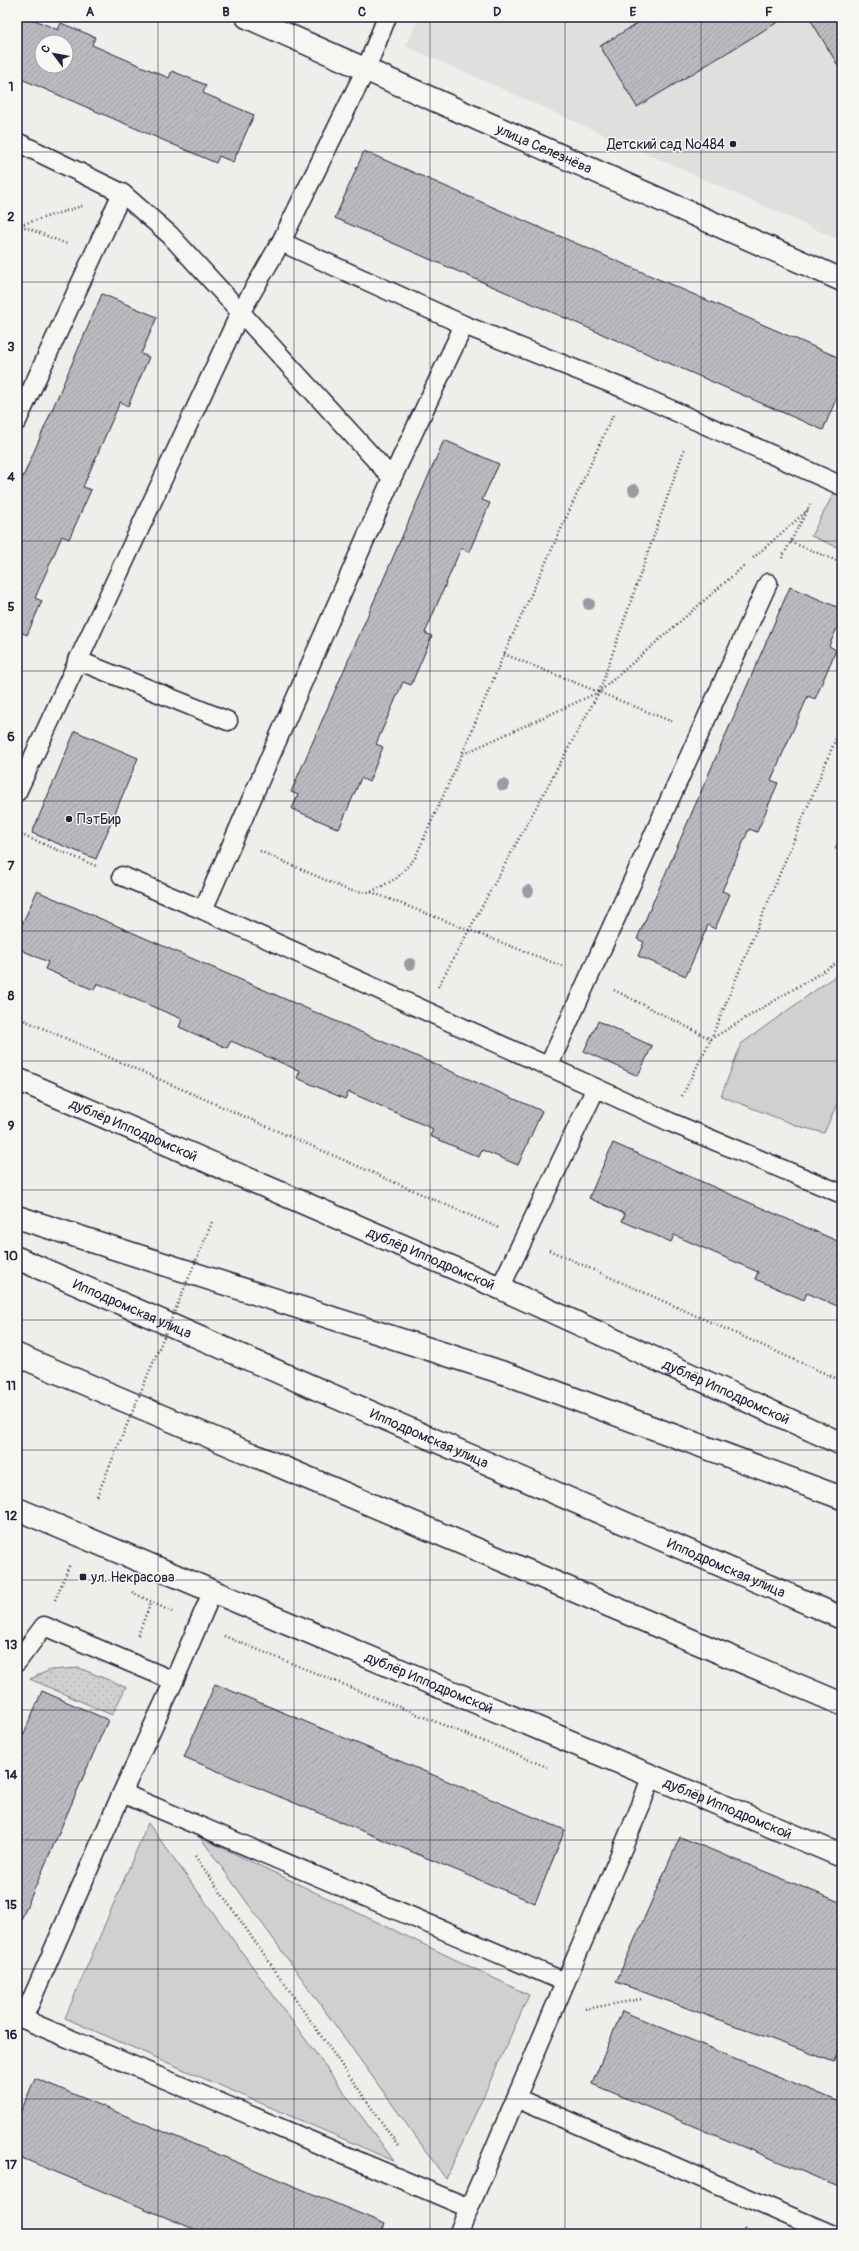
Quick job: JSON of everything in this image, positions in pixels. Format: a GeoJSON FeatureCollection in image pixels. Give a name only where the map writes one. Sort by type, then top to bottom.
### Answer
{"type":"FeatureCollection","features":[{"type":"Feature","properties":{"kind":"main road","name":"улица Селезнёва"},"geometry":{"type":"LineString","coordinates":[[247,17],[366,68],[842,280]]}},
{"type":"Feature","properties":{"kind":"main road","name":"дублёр Ипподромской"},"geometry":{"type":"LineString","coordinates":[[17,1079],[500,1288],[842,1444]]}},
{"type":"Feature","properties":{"kind":"main road"},"geometry":{"type":"LineString","coordinates":[[17,1217],[510,1375],[842,1498]]}},
{"type":"Feature","properties":{"kind":"main road","name":"Ипподромская улица"},"geometry":{"type":"LineString","coordinates":[[17,1258],[842,1618]]}},
{"type":"Feature","properties":{"kind":"main road"},"geometry":{"type":"LineString","coordinates":[[17,1355],[842,1704]]}},
{"type":"Feature","properties":{"kind":"main road","name":"дублёр Ипподромской"},"geometry":{"type":"LineString","coordinates":[[17,1509],[213,1590],[651,1777],[842,1856]]}},
{"type":"Feature","properties":{"kind":"lane"},"geometry":{"type":"LineString","coordinates":[[17,792],[77,660],[240,313],[281,242],[366,68],[387,17]]}},
{"type":"Feature","properties":{"kind":"lane"},"geometry":{"type":"LineString","coordinates":[[17,142],[122,193],[170,235],[392,478]]}},
{"type":"Feature","properties":{"kind":"lane"},"geometry":{"type":"LineString","coordinates":[[17,421],[122,193]]}},
{"type":"Feature","properties":{"kind":"lane"},"geometry":{"type":"LineString","coordinates":[[281,242],[464,325],[625,389],[842,486]]}},
{"type":"Feature","properties":{"kind":"lane"},"geometry":{"type":"LineString","coordinates":[[203,910],[392,478],[464,325]]}},
{"type":"Feature","properties":{"kind":"lane"},"geometry":{"type":"LineString","coordinates":[[549,1065],[768,583]]}},
{"type":"Feature","properties":{"kind":"lane"},"geometry":{"type":"LineString","coordinates":[[77,660],[228,721]]}},
{"type":"Feature","properties":{"kind":"lane"},"geometry":{"type":"LineString","coordinates":[[122,876],[203,910],[549,1065],[670,1122],[842,1194]]}},
{"type":"Feature","properties":{"kind":"lane"},"geometry":{"type":"LineString","coordinates":[[500,1288],[596,1088]]}},
{"type":"Feature","properties":{"kind":"lane"},"geometry":{"type":"LineString","coordinates":[[213,1590],[20,2026],[469,2208]]}},
{"type":"Feature","properties":{"kind":"lane"},"geometry":{"type":"LineString","coordinates":[[17,1662],[44,1626],[174,1681]]}},
{"type":"Feature","properties":{"kind":"lane"},"geometry":{"type":"LineString","coordinates":[[458,2234],[641,1806],[651,1777]]}},
{"type":"Feature","properties":{"kind":"lane"},"geometry":{"type":"LineString","coordinates":[[122,1793],[566,1982]]}},
{"type":"Feature","properties":{"kind":"lane"},"geometry":{"type":"LineString","coordinates":[[516,2098],[831,2234]]}},
{"type":"Feature","properties":{"kind":"path"},"geometry":{"type":"LineString","coordinates":[[18,225],[122,193]]}},
{"type":"Feature","properties":{"kind":"path"},"geometry":{"type":"LineString","coordinates":[[18,225],[93,254]]}},
{"type":"Feature","properties":{"kind":"path"},"geometry":{"type":"LineString","coordinates":[[371,892],[397,878],[415,858],[462,754],[504,654],[625,389]]}},
{"type":"Feature","properties":{"kind":"path"},"geometry":{"type":"LineString","coordinates":[[426,1010],[599,692],[695,419]]}},
{"type":"Feature","properties":{"kind":"path"},"geometry":{"type":"LineString","coordinates":[[768,583],[808,510],[822,477]]}},
{"type":"Feature","properties":{"kind":"path"},"geometry":{"type":"LineString","coordinates":[[462,754],[599,692],[808,510]]}},
{"type":"Feature","properties":{"kind":"path"},"geometry":{"type":"LineString","coordinates":[[791,542],[842,563]]}},
{"type":"Feature","properties":{"kind":"path"},"geometry":{"type":"LineString","coordinates":[[504,654],[599,692],[699,735]]}},
{"type":"Feature","properties":{"kind":"path"},"geometry":{"type":"LineString","coordinates":[[670,1122],[711,1039],[842,724]]}},
{"type":"Feature","properties":{"kind":"path"},"geometry":{"type":"LineString","coordinates":[[17,833],[122,876]]}},
{"type":"Feature","properties":{"kind":"path"},"geometry":{"type":"LineString","coordinates":[[234,840],[350,891],[371,892],[469,929],[588,978],[711,1039]]}},
{"type":"Feature","properties":{"kind":"path"},"geometry":{"type":"LineString","coordinates":[[711,1039],[842,960]]}},
{"type":"Feature","properties":{"kind":"path"},"geometry":{"type":"LineString","coordinates":[[17,1017],[524,1239],[842,1381]]}},
{"type":"Feature","properties":{"kind":"path"},"geometry":{"type":"LineString","coordinates":[[97,1496],[213,1220]]}},
{"type":"Feature","properties":{"kind":"path"},"geometry":{"type":"LineString","coordinates":[[44,1626],[72,1560]]}},
{"type":"Feature","properties":{"kind":"path"},"geometry":{"type":"LineString","coordinates":[[195,1856],[403,2153]]}},
{"type":"Feature","properties":{"kind":"path"},"geometry":{"type":"LineString","coordinates":[[550,2016],[642,1999]]}},
{"type":"Feature","properties":{"kind":"shaded area","name":"Детский сад №484"},"geometry":{"type":"Polygon","coordinates":[[[419,17],[842,17],[842,241],[406,46],[419,17]]]}},
{"type":"Feature","properties":{"kind":"shaded area"},"geometry":{"type":"Polygon","coordinates":[[[834,493],[842,497],[842,549],[811,536],[834,493]]]}},
{"type":"Feature","properties":{"kind":"shaded area"},"geometry":{"type":"Polygon","coordinates":[[[842,831],[842,851],[835,849],[842,831]]]}},
{"type":"Feature","properties":{"kind":"shaded area"},"geometry":{"type":"Polygon","coordinates":[[[842,971],[842,1093],[824,1133],[798,1126],[721,1096],[741,1044],[842,971]]]}},
{"type":"Feature","properties":{"kind":"shaded area"},"geometry":{"type":"Polygon","coordinates":[[[79,1668],[126,1687],[112,1715],[30,1679],[50,1670],[79,1668]]]}},
{"type":"Feature","properties":{"kind":"shaded area"},"geometry":{"type":"Polygon","coordinates":[[[148,1823],[394,2161],[65,2018],[148,1823]]]}},
{"type":"Feature","properties":{"kind":"shaded area"},"geometry":{"type":"Polygon","coordinates":[[[200,1837],[529,1995],[446,2179],[200,1837]]]}},
{"type":"Feature","properties":{"kind":"building"},"geometry":{"type":"Polygon","coordinates":[[[17,17],[28,17],[58,30],[61,23],[95,37],[92,45],[169,78],[172,71],[206,85],[203,93],[254,115],[233,162],[219,156],[216,163],[19,78],[23,71],[17,68],[17,17]]]}},
{"type":"Feature","properties":{"kind":"building"},"geometry":{"type":"Polygon","coordinates":[[[648,17],[786,17],[637,107],[600,46],[648,17]]]}},
{"type":"Feature","properties":{"kind":"building"},"geometry":{"type":"Polygon","coordinates":[[[809,17],[842,17],[842,72],[809,17]]]}},
{"type":"Feature","properties":{"kind":"building"},"geometry":{"type":"Polygon","coordinates":[[[364,151],[842,359],[842,385],[823,430],[335,218],[364,151]]]}},
{"type":"Feature","properties":{"kind":"building"},"geometry":{"type":"Polygon","coordinates":[[[102,294],[157,317],[141,354],[149,357],[128,406],[120,402],[83,487],[91,490],[69,539],[62,536],[35,598],[42,601],[27,635],[20,632],[17,639],[17,491],[102,294]]]}},
{"type":"Feature","properties":{"kind":"building"},"geometry":{"type":"Polygon","coordinates":[[[444,440],[499,464],[482,500],[490,503],[469,552],[461,548],[425,633],[432,636],[411,685],[403,682],[376,744],[383,747],[369,782],[361,778],[339,829],[292,809],[298,795],[291,792],[444,440]]]}},
{"type":"Feature","properties":{"kind":"building"},"geometry":{"type":"Polygon","coordinates":[[[790,587],[842,609],[842,617],[829,646],[836,650],[815,699],[808,696],[771,780],[778,783],[757,832],[749,829],[722,891],[730,894],[715,929],[708,925],[686,976],[638,956],[644,942],[637,939],[790,587]]]}},
{"type":"Feature","properties":{"kind":"building"},"geometry":{"type":"Polygon","coordinates":[[[75,731],[138,758],[96,859],[32,833],[75,731]]]}},
{"type":"Feature","properties":{"kind":"building"},"geometry":{"type":"Polygon","coordinates":[[[37,891],[542,1111],[518,1165],[482,1150],[479,1157],[430,1136],[433,1129],[349,1092],[345,1099],[297,1078],[300,1071],[231,1041],[227,1048],[179,1027],[182,1019],[97,983],[94,990],[45,969],[48,962],[17,948],[17,936],[37,891]]]}},
{"type":"Feature","properties":{"kind":"building"},"geometry":{"type":"Polygon","coordinates":[[[598,1021],[652,1046],[638,1076],[584,1051],[598,1021]]]}},
{"type":"Feature","properties":{"kind":"building"},"geometry":{"type":"Polygon","coordinates":[[[613,1143],[842,1243],[842,1308],[807,1293],[804,1300],[755,1279],[758,1272],[674,1235],[671,1242],[622,1221],[625,1214],[589,1198],[613,1143]]]}},
{"type":"Feature","properties":{"kind":"building"},"geometry":{"type":"Polygon","coordinates":[[[215,1684],[565,1830],[535,1903],[184,1757],[215,1684]]]}},
{"type":"Feature","properties":{"kind":"building"},"geometry":{"type":"Polygon","coordinates":[[[42,1691],[108,1720],[17,1929],[17,1750],[42,1691]]]}},
{"type":"Feature","properties":{"kind":"building"},"geometry":{"type":"Polygon","coordinates":[[[680,1837],[842,1903],[842,2044],[834,2062],[616,1982],[680,1837]]]}},
{"type":"Feature","properties":{"kind":"building"},"geometry":{"type":"Polygon","coordinates":[[[622,2011],[842,2103],[842,2188],[592,2084],[622,2011]]]}},
{"type":"Feature","properties":{"kind":"building"},"geometry":{"type":"Polygon","coordinates":[[[35,2078],[385,2224],[381,2234],[206,2234],[17,2156],[17,2121],[35,2078]]]}},
{"type":"Feature","properties":{"kind":"place","name":"Детский сад №484"},"geometry":{"type":"Point","coordinates":[733,144]}},
{"type":"Feature","properties":{"kind":"place","name":"ПэтБир"},"geometry":{"type":"Point","coordinates":[69,819]}},
{"type":"Feature","properties":{"kind":"place","name":"ул. Некрасова"},"geometry":{"type":"Point","coordinates":[83,1577]}}]}
